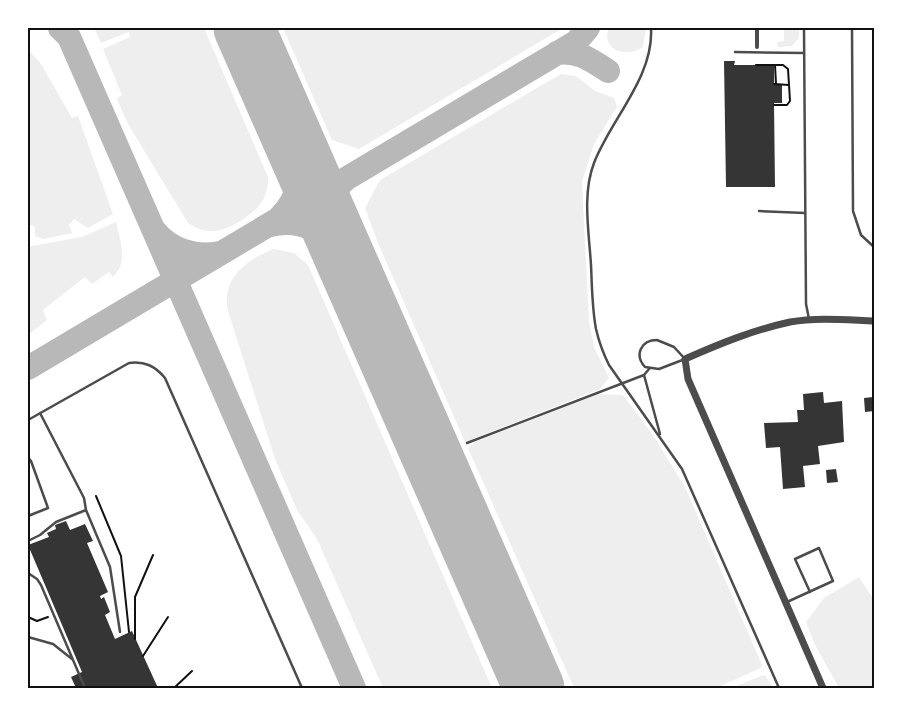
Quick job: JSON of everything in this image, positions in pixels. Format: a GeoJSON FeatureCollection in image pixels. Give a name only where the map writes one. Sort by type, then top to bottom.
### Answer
{"type":"FeatureCollection","features":[{"type":"Feature","properties":{"kind":"street"},"geometry":{"type":"LineString","coordinates":[[757,28],[757,47]]}},
{"type":"Feature","properties":{"kind":"street"},"geometry":{"type":"LineString","coordinates":[[823,688],[688,378],[685,359],[759,330],[809,320],[874,321]]}},
{"type":"Feature","properties":{"kind":"lane"},"geometry":{"type":"LineString","coordinates":[[651,28],[650,47],[646,62],[631,95],[594,162],[588,191],[596,330],[601,349],[621,383],[662,437],[691,488],[779,688]]}},
{"type":"Feature","properties":{"kind":"lane"},"geometry":{"type":"LineString","coordinates":[[804,28],[806,304],[809,320]]}},
{"type":"Feature","properties":{"kind":"lane"},"geometry":{"type":"LineString","coordinates":[[852,28],[853,211],[861,235],[874,247]]}},
{"type":"Feature","properties":{"kind":"lane"},"geometry":{"type":"LineString","coordinates":[[735,52],[804,53]]}},
{"type":"Feature","properties":{"kind":"lane"},"geometry":{"type":"LineString","coordinates":[[758,211],[805,213]]}},
{"type":"Feature","properties":{"kind":"lane"},"geometry":{"type":"LineString","coordinates":[[652,340],[674,347],[685,359],[660,369],[650,369],[642,363],[640,354],[644,344],[652,340]]}},
{"type":"Feature","properties":{"kind":"lane"},"geometry":{"type":"LineString","coordinates":[[28,420],[129,364],[142,362],[159,371],[165,378],[302,688]]}},
{"type":"Feature","properties":{"kind":"lane"},"geometry":{"type":"LineString","coordinates":[[466,444],[644,375],[650,369]]}},
{"type":"Feature","properties":{"kind":"lane"},"geometry":{"type":"LineString","coordinates":[[644,375],[662,437]]}},
{"type":"Feature","properties":{"kind":"lane"},"geometry":{"type":"LineString","coordinates":[[40,413],[84,498],[86,510],[110,566],[120,632]]}},
{"type":"Feature","properties":{"kind":"lane"},"geometry":{"type":"LineString","coordinates":[[28,458],[31,461],[48,508],[28,516]]}},
{"type":"Feature","properties":{"kind":"lane"},"geometry":{"type":"LineString","coordinates":[[28,541],[40,535],[56,522],[86,510]]}},
{"type":"Feature","properties":{"kind":"lane"},"geometry":{"type":"LineString","coordinates":[[786,602],[810,592],[834,581],[819,548],[795,559],[810,592]]}},
{"type":"Feature","properties":{"kind":"lane"},"geometry":{"type":"LineString","coordinates":[[28,573],[37,579],[86,688]]}},
{"type":"Feature","properties":{"kind":"lane"},"geometry":{"type":"LineString","coordinates":[[28,637],[53,644],[73,660]]}},
{"type":"Feature","properties":{"kind":"path"},"geometry":{"type":"LineString","coordinates":[[756,65],[783,65],[788,69],[788,104],[774,105]]}},
{"type":"Feature","properties":{"kind":"path"},"geometry":{"type":"LineString","coordinates":[[776,65],[775,84],[789,85]]}},
{"type":"Feature","properties":{"kind":"path"},"geometry":{"type":"LineString","coordinates":[[96,496],[121,556],[129,632]]}},
{"type":"Feature","properties":{"kind":"path"},"geometry":{"type":"LineString","coordinates":[[136,639],[135,598],[153,555]]}},
{"type":"Feature","properties":{"kind":"path"},"geometry":{"type":"LineString","coordinates":[[28,617],[37,621],[54,614]]}},
{"type":"Feature","properties":{"kind":"path"},"geometry":{"type":"LineString","coordinates":[[143,656],[168,617]]}},
{"type":"Feature","properties":{"kind":"path"},"geometry":{"type":"LineString","coordinates":[[174,688],[192,671]]}},
{"type":"Feature","properties":{"kind":"shaded area"},"geometry":{"type":"Polygon","coordinates":[[[94,28],[204,28],[268,177],[263,200],[254,211],[240,222],[217,231],[204,230],[188,223],[128,124],[117,99],[122,95],[103,49],[130,37],[129,32],[101,43],[94,28]]]}},
{"type":"Feature","properties":{"kind":"shaded area"},"geometry":{"type":"Polygon","coordinates":[[[283,28],[563,28],[359,149],[332,140],[283,28]]]}},
{"type":"Feature","properties":{"kind":"shaded area"},"geometry":{"type":"Polygon","coordinates":[[[609,28],[646,28],[643,47],[637,51],[630,52],[617,50],[608,42],[609,28]]]}},
{"type":"Feature","properties":{"kind":"shaded area"},"geometry":{"type":"Polygon","coordinates":[[[784,28],[799,28],[799,38],[792,46],[778,47],[777,42],[784,41],[784,28]]]}},
{"type":"Feature","properties":{"kind":"shaded area"},"geometry":{"type":"Polygon","coordinates":[[[28,49],[41,64],[72,118],[78,116],[113,214],[88,228],[74,219],[69,225],[72,233],[44,239],[35,236],[35,227],[28,224],[28,49]]]}},
{"type":"Feature","properties":{"kind":"shaded area"},"geometry":{"type":"Polygon","coordinates":[[[561,74],[576,76],[595,91],[614,98],[617,107],[594,144],[582,182],[589,321],[594,347],[609,378],[600,389],[465,442],[378,243],[365,208],[380,180],[561,74]]]}},
{"type":"Feature","properties":{"kind":"shaded area"},"geometry":{"type":"Polygon","coordinates":[[[116,222],[122,251],[121,265],[118,271],[113,277],[109,272],[92,284],[85,277],[43,310],[47,320],[28,335],[28,250],[31,246],[82,237],[116,222]]]}},
{"type":"Feature","properties":{"kind":"shaded area"},"geometry":{"type":"Polygon","coordinates":[[[274,249],[294,253],[308,265],[492,688],[383,688],[317,539],[297,510],[275,459],[228,311],[228,289],[232,280],[245,265],[274,249]]]}},
{"type":"Feature","properties":{"kind":"shaded area"},"geometry":{"type":"Polygon","coordinates":[[[598,394],[623,395],[653,435],[685,487],[762,665],[761,668],[716,688],[574,688],[468,448],[475,442],[598,394]]]}},
{"type":"Feature","properties":{"kind":"shaded area"},"geometry":{"type":"Polygon","coordinates":[[[859,577],[874,600],[874,688],[839,688],[815,645],[806,622],[824,598],[859,577]]]}},
{"type":"Feature","properties":{"kind":"shaded area"},"geometry":{"type":"Polygon","coordinates":[[[765,675],[773,688],[732,688],[761,676],[765,675]]]}},
{"type":"Feature","properties":{"kind":"building"},"geometry":{"type":"Polygon","coordinates":[[[724,61],[735,61],[734,65],[774,65],[774,85],[782,85],[782,103],[774,103],[775,187],[726,187],[724,61]]]}},
{"type":"Feature","properties":{"kind":"building"},"geometry":{"type":"Polygon","coordinates":[[[823,392],[824,403],[842,401],[844,442],[818,446],[820,464],[803,466],[805,487],[783,489],[780,447],[766,448],[764,423],[798,422],[797,410],[804,410],[803,394],[823,392]]]}},
{"type":"Feature","properties":{"kind":"building"},"geometry":{"type":"Polygon","coordinates":[[[873,397],[874,411],[865,412],[864,398],[873,397]]]}},
{"type":"Feature","properties":{"kind":"building"},"geometry":{"type":"Polygon","coordinates":[[[836,469],[838,482],[827,483],[826,470],[836,469]]]}},
{"type":"Feature","properties":{"kind":"building"},"geometry":{"type":"Polygon","coordinates":[[[66,521],[70,530],[85,524],[93,541],[87,543],[108,592],[100,596],[101,599],[104,597],[110,612],[105,615],[115,639],[132,631],[158,688],[76,688],[71,677],[82,672],[28,545],[49,537],[47,533],[56,529],[55,525],[66,521]]]}},
{"type":"Feature","properties":{"kind":"taxiway"},"geometry":{"type":"LineString","coordinates":[[60,28],[69,37],[354,688]]}},
{"type":"Feature","properties":{"kind":"taxiway"},"geometry":{"type":"LineString","coordinates":[[28,368],[576,42],[588,28]]}},
{"type":"Feature","properties":{"kind":"taxiway"},"geometry":{"type":"LineString","coordinates":[[557,53],[578,54],[608,71]]}},
{"type":"Feature","properties":{"kind":"taxiway"},"geometry":{"type":"LineString","coordinates":[[281,216],[296,193],[299,177],[298,150]]}},
{"type":"Feature","properties":{"kind":"taxiway"},"geometry":{"type":"LineString","coordinates":[[334,233],[331,219],[332,197],[339,185],[345,180]]}},
{"type":"Feature","properties":{"kind":"taxiway"},"geometry":{"type":"LineString","coordinates":[[270,225],[294,223],[314,230],[331,242],[346,260]]}},
{"type":"Feature","properties":{"kind":"taxiway"},"geometry":{"type":"LineString","coordinates":[[154,230],[168,243],[184,251],[201,254],[220,253]]}},
{"type":"Feature","properties":{"kind":"runway"},"geometry":{"type":"LineString","coordinates":[[244,28],[534,688]]}}]}
